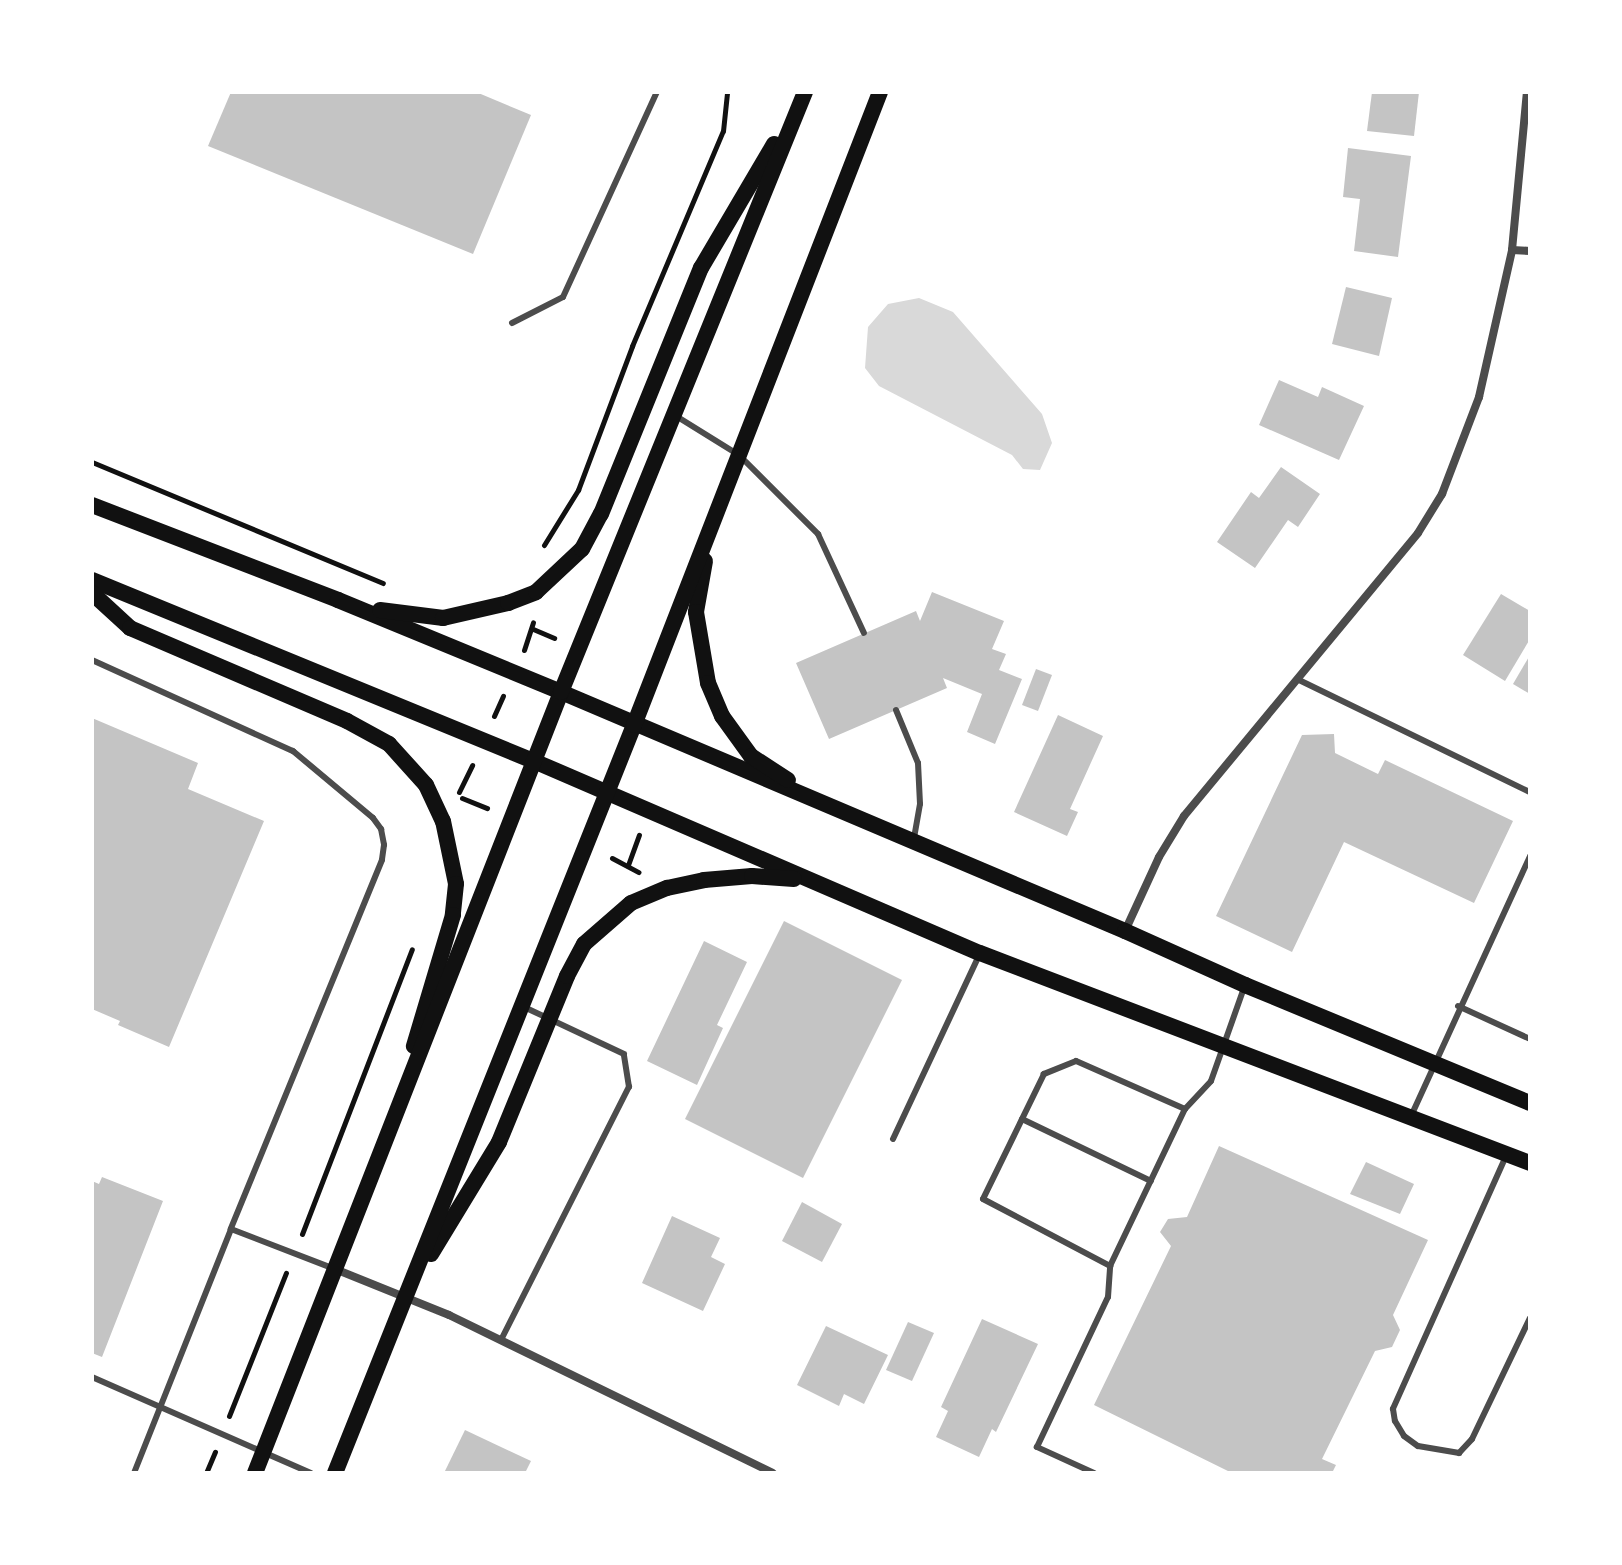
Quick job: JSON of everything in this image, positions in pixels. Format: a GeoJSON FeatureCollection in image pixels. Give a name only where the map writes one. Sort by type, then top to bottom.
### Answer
{"type":"FeatureCollection","features":[{"type":"Feature","properties":{"kind":"main road"},"geometry":{"type":"LineString","coordinates":[[335,1473],[634,725],[880,92]]}},
{"type":"Feature","properties":{"kind":"main road"},"geometry":{"type":"LineString","coordinates":[[255,1473],[561,692],[804,93]]}},
{"type":"Feature","properties":{"kind":"main road"},"geometry":{"type":"LineString","coordinates":[[338,600],[411,616],[443,618],[481,610],[536,592],[582,549],[601,514],[701,268],[804,93]]}},
{"type":"Feature","properties":{"kind":"main road"},"geometry":{"type":"LineString","coordinates":[[92,505],[338,600],[561,692],[1245,985],[1530,1103]]}},
{"type":"Feature","properties":{"kind":"main road"},"geometry":{"type":"LineString","coordinates":[[711,526],[696,612],[708,683],[722,716],[751,756],[819,800]]}},
{"type":"Feature","properties":{"kind":"main road"},"geometry":{"type":"LineString","coordinates":[[92,580],[536,762],[980,953],[1412,1115],[1530,1163]]}},
{"type":"Feature","properties":{"kind":"main road"},"geometry":{"type":"LineString","coordinates":[[92,593],[130,628],[347,721],[389,744],[426,785],[443,821],[451,852],[456,884],[453,915],[382,1153]]}},
{"type":"Feature","properties":{"kind":"main road"},"geometry":{"type":"LineString","coordinates":[[405,1297],[499,1142],[550,1017],[584,944],[631,903],[704,880],[752,876],[806,880]]}},
{"type":"Feature","properties":{"kind":"street"},"geometry":{"type":"LineString","coordinates":[[1125,931],[1159,857],[1184,816],[1418,533],[1442,494],[1479,397],[1512,250],[1527,92]]}},
{"type":"Feature","properties":{"kind":"street"},"geometry":{"type":"LineString","coordinates":[[1512,250],[1530,251]]}},
{"type":"Feature","properties":{"kind":"street"},"geometry":{"type":"LineString","coordinates":[[335,1269],[501,1340],[773,1473]]}},
{"type":"Feature","properties":{"kind":"lane"},"geometry":{"type":"LineString","coordinates":[[512,323],[563,297],[657,92]]}},
{"type":"Feature","properties":{"kind":"lane"},"geometry":{"type":"LineString","coordinates":[[673,414],[739,455],[818,534],[864,633]]}},
{"type":"Feature","properties":{"kind":"lane"},"geometry":{"type":"LineString","coordinates":[[92,660],[293,751],[373,818],[381,829],[384,845],[382,860],[134,1473]]}},
{"type":"Feature","properties":{"kind":"lane"},"geometry":{"type":"LineString","coordinates":[[1299,680],[1530,792]]}},
{"type":"Feature","properties":{"kind":"lane"},"geometry":{"type":"LineString","coordinates":[[896,710],[918,763],[920,804],[913,842]]}},
{"type":"Feature","properties":{"kind":"lane"},"geometry":{"type":"LineString","coordinates":[[1412,1115],[1458,1006],[1530,856]]}},
{"type":"Feature","properties":{"kind":"lane"},"geometry":{"type":"LineString","coordinates":[[893,1139],[980,953]]}},
{"type":"Feature","properties":{"kind":"lane"},"geometry":{"type":"LineString","coordinates":[[1094,1473],[1037,1447],[1108,1297],[1110,1266],[1185,1109],[1211,1081],[1245,985]]}},
{"type":"Feature","properties":{"kind":"lane"},"geometry":{"type":"LineString","coordinates":[[501,1340],[629,1087],[624,1054],[521,1005]]}},
{"type":"Feature","properties":{"kind":"lane"},"geometry":{"type":"LineString","coordinates":[[1458,1006],[1530,1039]]}},
{"type":"Feature","properties":{"kind":"lane"},"geometry":{"type":"LineString","coordinates":[[1110,1266],[983,1199],[1044,1074],[1076,1061],[1185,1109]]}},
{"type":"Feature","properties":{"kind":"lane"},"geometry":{"type":"LineString","coordinates":[[1022,1119],[1151,1181]]}},
{"type":"Feature","properties":{"kind":"lane"},"geometry":{"type":"LineString","coordinates":[[1507,1153],[1393,1409],[1395,1421],[1404,1436],[1418,1446],[1459,1453],[1472,1439],[1530,1318]]}},
{"type":"Feature","properties":{"kind":"lane"},"geometry":{"type":"LineString","coordinates":[[231,1229],[335,1269]]}},
{"type":"Feature","properties":{"kind":"lane"},"geometry":{"type":"LineString","coordinates":[[92,1377],[311,1473]]}},
{"type":"Feature","properties":{"kind":"path"},"geometry":{"type":"LineString","coordinates":[[541,548],[578,490],[632,346],[723,131],[729,92]]}},
{"type":"Feature","properties":{"kind":"path"},"geometry":{"type":"LineString","coordinates":[[92,462],[397,586]]}},
{"type":"Feature","properties":{"kind":"path"},"geometry":{"type":"LineString","coordinates":[[487,808],[457,796],[533,629],[532,616]]}},
{"type":"Feature","properties":{"kind":"path"},"geometry":{"type":"LineString","coordinates":[[533,629],[555,638]]}},
{"type":"Feature","properties":{"kind":"path"},"geometry":{"type":"LineString","coordinates":[[628,865],[639,834]]}},
{"type":"Feature","properties":{"kind":"path"},"geometry":{"type":"LineString","coordinates":[[612,858],[638,872]]}},
{"type":"Feature","properties":{"kind":"path"},"geometry":{"type":"LineString","coordinates":[[206,1473],[415,942]]}},
{"type":"Feature","properties":{"kind":"shaded area"},"geometry":{"type":"Polygon","coordinates":[[[919,298],[953,312],[1042,414],[1052,443],[1040,470],[1023,469],[1012,455],[879,386],[865,368],[868,327],[888,304],[919,298]]]}},
{"type":"Feature","properties":{"kind":"building"},"geometry":{"type":"Polygon","coordinates":[[[231,92],[476,92],[531,115],[473,254],[208,146],[231,92]]]}},
{"type":"Feature","properties":{"kind":"building"},"geometry":{"type":"Polygon","coordinates":[[[1372,92],[1419,92],[1414,136],[1367,131],[1372,92]]]}},
{"type":"Feature","properties":{"kind":"building"},"geometry":{"type":"Polygon","coordinates":[[[1348,148],[1411,156],[1398,257],[1354,251],[1360,199],[1343,197],[1348,148]]]}},
{"type":"Feature","properties":{"kind":"building"},"geometry":{"type":"Polygon","coordinates":[[[1346,287],[1392,298],[1379,356],[1332,344],[1346,287]]]}},
{"type":"Feature","properties":{"kind":"building"},"geometry":{"type":"Polygon","coordinates":[[[1279,380],[1318,397],[1322,387],[1364,406],[1339,460],[1259,425],[1279,380]]]}},
{"type":"Feature","properties":{"kind":"building"},"geometry":{"type":"Polygon","coordinates":[[[1281,467],[1320,494],[1298,527],[1288,520],[1255,568],[1217,542],[1251,492],[1259,498],[1281,467]]]}},
{"type":"Feature","properties":{"kind":"building"},"geometry":{"type":"Polygon","coordinates":[[[932,592],[1004,621],[992,649],[1006,654],[999,670],[1022,679],[995,744],[967,732],[982,694],[943,678],[947,688],[829,739],[796,663],[916,611],[920,621],[932,592]]]}},
{"type":"Feature","properties":{"kind":"building"},"geometry":{"type":"Polygon","coordinates":[[[1501,594],[1530,611],[1530,639],[1505,681],[1463,655],[1501,594]]]}},
{"type":"Feature","properties":{"kind":"building"},"geometry":{"type":"Polygon","coordinates":[[[1530,655],[1530,694],[1513,684],[1530,655]]]}},
{"type":"Feature","properties":{"kind":"building"},"geometry":{"type":"Polygon","coordinates":[[[1036,669],[1052,675],[1038,711],[1022,705],[1036,669]]]}},
{"type":"Feature","properties":{"kind":"building"},"geometry":{"type":"Polygon","coordinates":[[[1058,715],[1103,736],[1070,809],[1078,812],[1067,836],[1014,812],[1058,715]]]}},
{"type":"Feature","properties":{"kind":"building"},"geometry":{"type":"Polygon","coordinates":[[[92,718],[198,763],[188,789],[264,821],[169,1047],[118,1025],[120,1021],[92,1009],[92,718]]]}},
{"type":"Feature","properties":{"kind":"building"},"geometry":{"type":"Polygon","coordinates":[[[1334,734],[1335,753],[1378,774],[1385,760],[1513,821],[1474,903],[1344,842],[1292,952],[1216,916],[1302,735],[1334,734]]]}},
{"type":"Feature","properties":{"kind":"building"},"geometry":{"type":"Polygon","coordinates":[[[784,921],[902,980],[803,1178],[685,1119],[784,921]]]}},
{"type":"Feature","properties":{"kind":"building"},"geometry":{"type":"Polygon","coordinates":[[[704,941],[747,962],[717,1025],[723,1028],[697,1085],[647,1061],[704,941]]]}},
{"type":"Feature","properties":{"kind":"building"},"geometry":{"type":"Polygon","coordinates":[[[1219,1146],[1428,1240],[1393,1315],[1400,1330],[1392,1347],[1375,1351],[1322,1459],[1336,1465],[1332,1473],[1232,1473],[1094,1405],[1171,1246],[1160,1232],[1168,1219],[1187,1217],[1219,1146]]]}},
{"type":"Feature","properties":{"kind":"building"},"geometry":{"type":"Polygon","coordinates":[[[1366,1162],[1414,1184],[1400,1214],[1350,1194],[1366,1162]]]}},
{"type":"Feature","properties":{"kind":"building"},"geometry":{"type":"Polygon","coordinates":[[[102,1177],[163,1201],[102,1357],[92,1353],[92,1181],[99,1184],[102,1177]]]}},
{"type":"Feature","properties":{"kind":"building"},"geometry":{"type":"Polygon","coordinates":[[[802,1202],[842,1224],[822,1262],[782,1241],[802,1202]]]}},
{"type":"Feature","properties":{"kind":"building"},"geometry":{"type":"Polygon","coordinates":[[[672,1216],[720,1238],[711,1257],[725,1264],[703,1311],[642,1283],[672,1216]]]}},
{"type":"Feature","properties":{"kind":"building"},"geometry":{"type":"Polygon","coordinates":[[[982,1319],[1038,1344],[996,1432],[992,1429],[979,1457],[936,1437],[948,1411],[941,1407],[982,1319]]]}},
{"type":"Feature","properties":{"kind":"building"},"geometry":{"type":"Polygon","coordinates":[[[908,1322],[934,1333],[912,1381],[886,1370],[908,1322]]]}},
{"type":"Feature","properties":{"kind":"building"},"geometry":{"type":"Polygon","coordinates":[[[826,1326],[888,1355],[864,1404],[844,1394],[839,1406],[797,1385],[826,1326]]]}},
{"type":"Feature","properties":{"kind":"building"},"geometry":{"type":"Polygon","coordinates":[[[465,1430],[531,1461],[525,1473],[444,1473],[465,1430]]]}}]}
